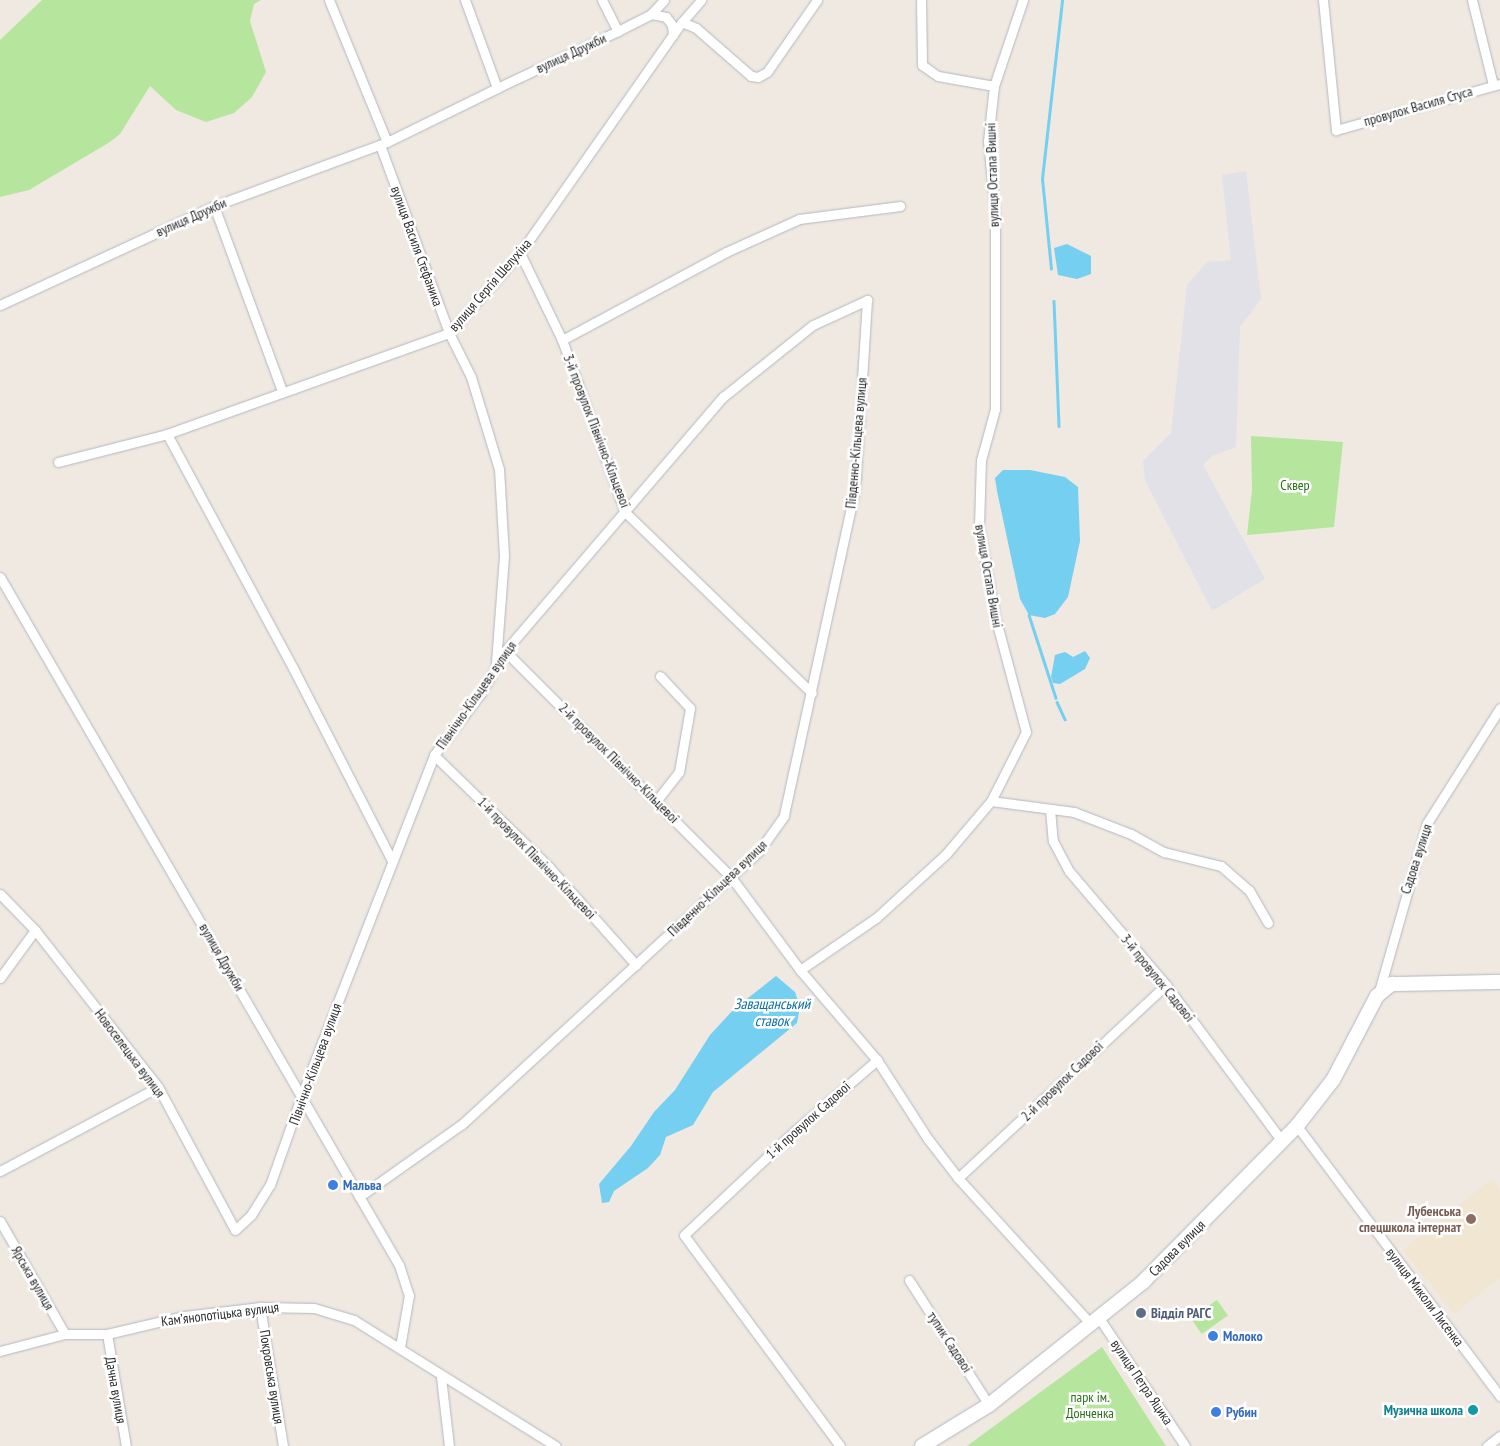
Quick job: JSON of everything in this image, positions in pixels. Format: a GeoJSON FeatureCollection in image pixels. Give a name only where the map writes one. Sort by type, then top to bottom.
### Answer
{"type":"FeatureCollection","features":[{"type":"Feature","properties":{"kind":"main road"},"geometry":{"type":"LineString","coordinates":[[1381,992],[1392,984],[1500,982]]}},
{"type":"Feature","properties":{"kind":"main road","name":"Садова вулиця"},"geometry":{"type":"LineString","coordinates":[[922,1446],[989,1405],[1143,1282],[1296,1126],[1333,1080],[1381,992]]}},
{"type":"Feature","properties":{"kind":"street"},"geometry":{"type":"LineString","coordinates":[[329,0],[383,144]]}},
{"type":"Feature","properties":{"kind":"street"},"geometry":{"type":"LineString","coordinates":[[466,0],[497,88]]}},
{"type":"Feature","properties":{"kind":"street","name":"вулиця Дружби"},"geometry":{"type":"LineString","coordinates":[[602,0],[618,31]]}},
{"type":"Feature","properties":{"kind":"street","name":"вулиця Дружби"},"geometry":{"type":"LineString","coordinates":[[0,305],[214,206],[383,144],[618,31],[651,14],[664,0]]}},
{"type":"Feature","properties":{"kind":"street","name":"вулиця Сергія Шелухіна"},"geometry":{"type":"LineString","coordinates":[[58,462],[166,434],[282,391],[342,373],[449,333],[520,252],[682,22],[701,0]]}},
{"type":"Feature","properties":{"kind":"street"},"geometry":{"type":"LineString","coordinates":[[682,22],[696,28],[748,73],[758,77],[768,72],[817,0]]}},
{"type":"Feature","properties":{"kind":"street"},"geometry":{"type":"LineString","coordinates":[[921,0],[922,65],[938,76],[994,86]]}},
{"type":"Feature","properties":{"kind":"street","name":"вулиця Остапа Вишні"},"geometry":{"type":"LineString","coordinates":[[800,970],[844,942],[908,890],[946,854],[991,800],[1026,732],[995,616],[979,526],[981,460],[995,410],[995,211],[988,141],[994,86],[1023,0]]}},
{"type":"Feature","properties":{"kind":"street","name":"провулок Василя Стуса"},"geometry":{"type":"LineString","coordinates":[[1323,0],[1336,130],[1496,84]]}},
{"type":"Feature","properties":{"kind":"street"},"geometry":{"type":"LineString","coordinates":[[1472,0],[1496,84]]}},
{"type":"Feature","properties":{"kind":"street"},"geometry":{"type":"LineString","coordinates":[[651,14],[666,17],[672,25],[673,35]]}},
{"type":"Feature","properties":{"kind":"street","name":"вулиця Василя Стефаника"},"geometry":{"type":"LineString","coordinates":[[383,144],[449,333],[471,377],[499,469],[504,556],[496,667]]}},
{"type":"Feature","properties":{"kind":"street"},"geometry":{"type":"LineString","coordinates":[[214,206],[282,391]]}},
{"type":"Feature","properties":{"kind":"street"},"geometry":{"type":"LineString","coordinates":[[562,340],[726,252],[799,219],[900,206]]}},
{"type":"Feature","properties":{"kind":"street","name":"3-й провулок Північно-Кільцевої"},"geometry":{"type":"LineString","coordinates":[[520,252],[562,340],[625,512],[812,693]]}},
{"type":"Feature","properties":{"kind":"street","name":"Північно-Кільцева вулиця"},"geometry":{"type":"LineString","coordinates":[[235,1230],[252,1215],[270,1185],[302,1094],[434,755],[481,693],[505,651],[723,397],[813,325],[867,300]]}},
{"type":"Feature","properties":{"kind":"street","name":"Південно-Кільцева вулиця"},"geometry":{"type":"LineString","coordinates":[[359,1197],[462,1124],[759,851],[784,816],[855,489],[867,300]]}},
{"type":"Feature","properties":{"kind":"street"},"geometry":{"type":"LineString","coordinates":[[166,434],[293,668],[392,861]]}},
{"type":"Feature","properties":{"kind":"street","name":"вулиця Дружби"},"geometry":{"type":"LineString","coordinates":[[0,577],[302,1094],[399,1265],[407,1285],[408,1306],[400,1347]]}},
{"type":"Feature","properties":{"kind":"street","name":"2-й провулок Північно-Кільцевої"},"geometry":{"type":"LineString","coordinates":[[505,651],[657,800],[731,877],[800,970],[877,1060]]}},
{"type":"Feature","properties":{"kind":"street"},"geometry":{"type":"LineString","coordinates":[[657,800],[679,772],[690,708],[660,676]]}},
{"type":"Feature","properties":{"kind":"street","name":"Садова вулиця"},"geometry":{"type":"LineString","coordinates":[[1381,992],[1382,971],[1427,823],[1500,708]]}},
{"type":"Feature","properties":{"kind":"street","name":"1-й провулок Північно-Кільцевої"},"geometry":{"type":"LineString","coordinates":[[434,755],[549,867],[636,965]]}},
{"type":"Feature","properties":{"kind":"street"},"geometry":{"type":"LineString","coordinates":[[991,800],[1074,812],[1107,824],[1164,852],[1221,866],[1249,890],[1268,923]]}},
{"type":"Feature","properties":{"kind":"street","name":"3-й провулок Садової"},"geometry":{"type":"LineString","coordinates":[[1050,809],[1053,840],[1060,858],[1166,985],[1282,1141]]}},
{"type":"Feature","properties":{"kind":"street","name":"Новоселецька вулиця"},"geometry":{"type":"LineString","coordinates":[[0,894],[35,930],[158,1087],[235,1230]]}},
{"type":"Feature","properties":{"kind":"street"},"geometry":{"type":"LineString","coordinates":[[0,978],[35,930]]}},
{"type":"Feature","properties":{"kind":"street","name":"2-й провулок Садової"},"geometry":{"type":"LineString","coordinates":[[958,1178],[1166,985]]}},
{"type":"Feature","properties":{"kind":"street"},"geometry":{"type":"LineString","coordinates":[[877,1060],[928,1139],[958,1178],[1095,1321]]}},
{"type":"Feature","properties":{"kind":"street","name":"1-й провулок Садової"},"geometry":{"type":"LineString","coordinates":[[840,1446],[684,1235],[797,1129],[877,1060]]}},
{"type":"Feature","properties":{"kind":"street"},"geometry":{"type":"LineString","coordinates":[[0,1171],[158,1087]]}},
{"type":"Feature","properties":{"kind":"street","name":"вулиця Миколи Лисенка"},"geometry":{"type":"LineString","coordinates":[[1296,1126],[1500,1396]]}},
{"type":"Feature","properties":{"kind":"street","name":"Ярська вулиця"},"geometry":{"type":"LineString","coordinates":[[0,1221],[65,1334]]}},
{"type":"Feature","properties":{"kind":"street","name":"тупик Садової"},"geometry":{"type":"LineString","coordinates":[[909,1280],[989,1405]]}},
{"type":"Feature","properties":{"kind":"street","name":"Камʼянопотіцька вулиця"},"geometry":{"type":"LineString","coordinates":[[0,1351],[65,1334],[107,1334],[184,1316],[260,1307],[314,1308],[354,1320],[556,1446]]}},
{"type":"Feature","properties":{"kind":"street","name":"Покровська вулиця"},"geometry":{"type":"LineString","coordinates":[[260,1307],[283,1446]]}},
{"type":"Feature","properties":{"kind":"street","name":"вулиця Петра Яцика"},"geometry":{"type":"LineString","coordinates":[[1095,1321],[1185,1446]]}},
{"type":"Feature","properties":{"kind":"street","name":"Дачна вулиця"},"geometry":{"type":"LineString","coordinates":[[107,1334],[126,1446]]}},
{"type":"Feature","properties":{"kind":"street"},"geometry":{"type":"LineString","coordinates":[[441,1376],[449,1446]]}},
{"type":"Feature","properties":{"kind":"street"},"geometry":{"type":"LineString","coordinates":[[1487,1446],[1500,1436]]}},
{"type":"Feature","properties":{"kind":"shaded area"},"geometry":{"type":"Polygon","coordinates":[[[1246,171],[1261,299],[1240,327],[1236,447],[1212,456],[1203,465],[1265,579],[1212,611],[1145,480],[1143,461],[1171,433],[1187,285],[1207,262],[1231,260],[1222,175],[1246,171]]]}},
{"type":"Feature","properties":{"kind":"shaded area","name":"Лубенська спецшкола інтернат"},"geometry":{"type":"Polygon","coordinates":[[[1492,1179],[1500,1189],[1500,1278],[1454,1314],[1403,1250],[1492,1179]]]}},
{"type":"Feature","properties":{"kind":"green space"},"geometry":{"type":"Polygon","coordinates":[[[42,0],[261,0],[254,4],[250,21],[266,72],[252,97],[234,113],[206,122],[176,110],[150,86],[120,134],[110,142],[29,190],[0,197],[0,40],[42,0]]]}},
{"type":"Feature","properties":{"kind":"green space","name":"Сквер"},"geometry":{"type":"Polygon","coordinates":[[[1251,436],[1343,442],[1334,527],[1247,535],[1252,490],[1251,436]]]}},
{"type":"Feature","properties":{"kind":"green space"},"geometry":{"type":"Polygon","coordinates":[[[1217,1300],[1228,1316],[1202,1334],[1191,1318],[1217,1300]]]}},
{"type":"Feature","properties":{"kind":"green space","name":"парк ім. Донченка"},"geometry":{"type":"Polygon","coordinates":[[[1102,1347],[1166,1446],[967,1446],[1102,1347]]]}},
{"type":"Feature","properties":{"kind":"water"},"geometry":{"type":"Polygon","coordinates":[[[1067,244],[1091,256],[1091,274],[1077,279],[1058,275],[1054,248],[1067,244]]]}},
{"type":"Feature","properties":{"kind":"water"},"geometry":{"type":"Polygon","coordinates":[[[1003,470],[1030,470],[1065,477],[1078,487],[1080,541],[1068,597],[1055,614],[1045,618],[1029,615],[1020,599],[995,478],[1003,470]]]}},
{"type":"Feature","properties":{"kind":"water"},"geometry":{"type":"Polygon","coordinates":[[[1085,651],[1090,658],[1085,669],[1060,684],[1053,683],[1051,677],[1055,655],[1065,652],[1073,657],[1085,651]]]}},
{"type":"Feature","properties":{"kind":"water","name":"Заващанський ставок"},"geometry":{"type":"Polygon","coordinates":[[[776,976],[795,992],[800,1007],[797,1023],[713,1092],[693,1125],[666,1137],[660,1155],[648,1168],[614,1191],[609,1202],[602,1203],[599,1184],[631,1146],[654,1112],[675,1090],[710,1035],[734,1009],[776,976]]]}},
{"type":"Feature","properties":{"kind":"waterway"},"geometry":{"type":"LineString","coordinates":[[1051,269],[1042,179],[1062,0]]}},
{"type":"Feature","properties":{"kind":"waterway"},"geometry":{"type":"LineString","coordinates":[[1054,301],[1059,426]]}},
{"type":"Feature","properties":{"kind":"waterway"},"geometry":{"type":"LineString","coordinates":[[1029,615],[1056,698]]}},
{"type":"Feature","properties":{"kind":"waterway"},"geometry":{"type":"LineString","coordinates":[[1057,702],[1065,719]]}},
{"type":"Feature","properties":{"kind":"place","name":"Мальва"},"geometry":{"type":"Point","coordinates":[333,1185]}},
{"type":"Feature","properties":{"kind":"place","name":"Лубенська спецшкола інтернат"},"geometry":{"type":"Point","coordinates":[1471,1219]}},
{"type":"Feature","properties":{"kind":"place","name":"Відділ РАГС"},"geometry":{"type":"Point","coordinates":[1141,1313]}},
{"type":"Feature","properties":{"kind":"place","name":"Молоко"},"geometry":{"type":"Point","coordinates":[1213,1336]}},
{"type":"Feature","properties":{"kind":"place","name":"Музична школа"},"geometry":{"type":"Point","coordinates":[1473,1410]}},
{"type":"Feature","properties":{"kind":"place","name":"Рубин"},"geometry":{"type":"Point","coordinates":[1216,1412]}}]}
